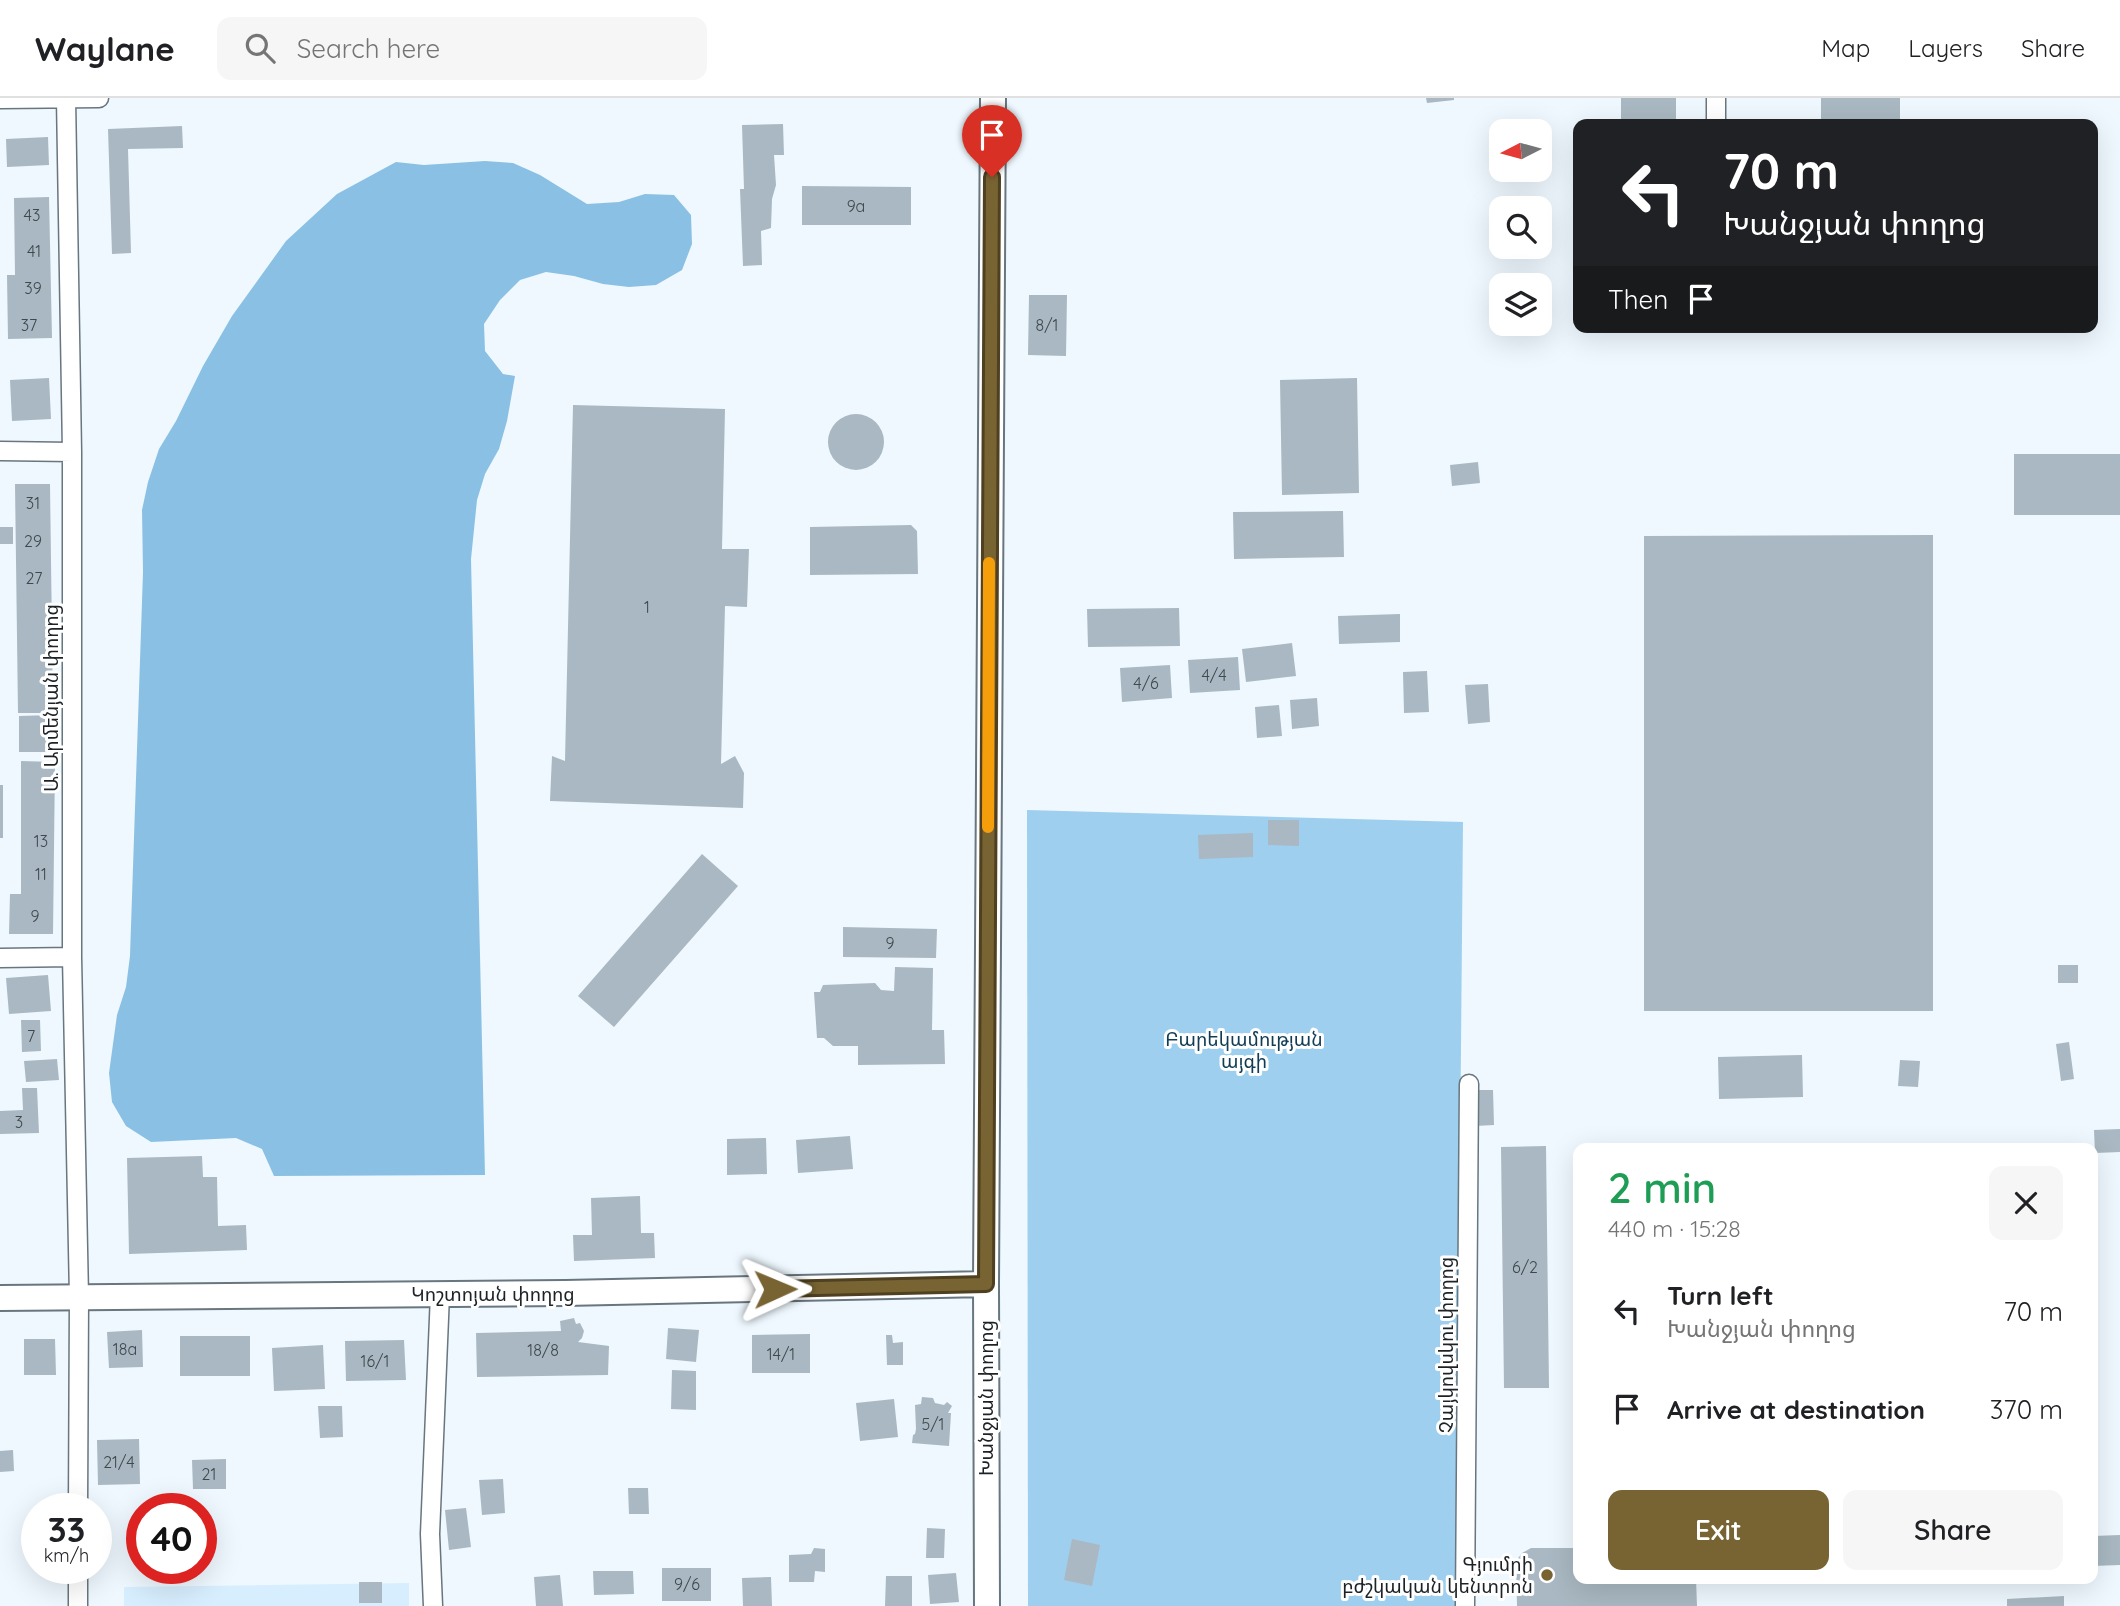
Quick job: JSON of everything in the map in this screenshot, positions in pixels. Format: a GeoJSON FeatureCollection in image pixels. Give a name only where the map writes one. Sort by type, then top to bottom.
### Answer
{"type":"FeatureCollection","features":[{"type":"Feature","properties":{"kind":"main road","name":"Խանջյան փողոց"},"geometry":{"type":"LineString","coordinates":[[987,1606],[986,1284],[993,98]]}},
{"type":"Feature","properties":{"kind":"main road","name":"Կոշտոյան փողոց"},"geometry":{"type":"LineString","coordinates":[[0,1298],[579,1293],[986,1284]]}},
{"type":"Feature","properties":{"kind":"street","name":"Ա. Արմենյան փողոց"},"geometry":{"type":"LineString","coordinates":[[66,98],[72,452],[72,957],[79,1297],[78,1493]]}},
{"type":"Feature","properties":{"kind":"street"},"geometry":{"type":"LineString","coordinates":[[0,99],[99,98]]}},
{"type":"Feature","properties":{"kind":"street"},"geometry":{"type":"LineString","coordinates":[[1716,98],[1716,119]]}},
{"type":"Feature","properties":{"kind":"street"},"geometry":{"type":"LineString","coordinates":[[0,452],[72,452]]}},
{"type":"Feature","properties":{"kind":"street"},"geometry":{"type":"LineString","coordinates":[[0,958],[72,957]]}},
{"type":"Feature","properties":{"kind":"street","name":"Չայկովսկու փողոց"},"geometry":{"type":"LineString","coordinates":[[1465,1606],[1469,1084]]}},
{"type":"Feature","properties":{"kind":"street"},"geometry":{"type":"LineString","coordinates":[[433,1606],[430,1534],[440,1294]]}},
{"type":"Feature","properties":{"kind":"street"},"geometry":{"type":"LineString","coordinates":[[78,1584],[78,1606]]}},
{"type":"Feature","properties":{"kind":"shaded area"},"geometry":{"type":"Polygon","coordinates":[[[485,161],[513,163],[540,175],[587,204],[619,202],[645,194],[674,195],[691,215],[692,244],[682,270],[656,285],[629,287],[603,284],[546,272],[520,280],[500,300],[484,324],[485,351],[503,374],[515,376],[499,449],[485,474],[477,500],[471,559],[485,1175],[274,1176],[262,1149],[236,1138],[151,1142],[126,1126],[112,1102],[109,1073],[117,1015],[126,987],[130,956],[143,572],[142,510],[159,449],[203,366],[232,316],[286,241],[337,194],[396,162],[424,165],[485,161]]]}},
{"type":"Feature","properties":{"kind":"shaded area"},"geometry":{"type":"Polygon","coordinates":[[[409,1583],[409,1606],[124,1606],[124,1587],[409,1583]]]}},
{"type":"Feature","properties":{"kind":"green space","name":"Բարեկամության այգի"},"geometry":{"type":"Polygon","coordinates":[[[1027,810],[1463,822],[1456,1606],[1028,1606],[1027,810]]]}},
{"type":"Feature","properties":{"kind":"building"},"geometry":{"type":"Polygon","coordinates":[[[1426,98],[1454,98],[1454,100],[1427,103],[1426,98]]]}},
{"type":"Feature","properties":{"kind":"building"},"geometry":{"type":"Polygon","coordinates":[[[1621,98],[1676,98],[1676,119],[1621,119],[1621,98]]]}},
{"type":"Feature","properties":{"kind":"building"},"geometry":{"type":"Polygon","coordinates":[[[1821,98],[1900,98],[1900,119],[1821,119],[1821,98]]]}},
{"type":"Feature","properties":{"kind":"building"},"geometry":{"type":"Polygon","coordinates":[[[783,124],[784,155],[774,155],[776,185],[772,199],[771,228],[761,231],[762,265],[743,266],[740,189],[744,189],[742,125],[783,124]]]}},
{"type":"Feature","properties":{"kind":"building"},"geometry":{"type":"Polygon","coordinates":[[[182,126],[183,148],[128,149],[131,253],[112,254],[108,129],[182,126]]]}},
{"type":"Feature","properties":{"kind":"building"},"geometry":{"type":"Polygon","coordinates":[[[48,137],[49,165],[7,167],[6,139],[48,137]]]}},
{"type":"Feature","properties":{"kind":"building"},"geometry":{"type":"Polygon","coordinates":[[[802,186],[911,187],[911,225],[802,225],[802,186]]]}},
{"type":"Feature","properties":{"kind":"building"},"geometry":{"type":"Polygon","coordinates":[[[49,197],[52,338],[8,339],[7,275],[15,275],[14,198],[49,197]]]}},
{"type":"Feature","properties":{"kind":"building"},"geometry":{"type":"Polygon","coordinates":[[[1029,295],[1067,295],[1066,356],[1028,355],[1029,295]]]}},
{"type":"Feature","properties":{"kind":"building"},"geometry":{"type":"Polygon","coordinates":[[[49,378],[51,419],[12,421],[10,380],[49,378]]]}},
{"type":"Feature","properties":{"kind":"building"},"geometry":{"type":"Polygon","coordinates":[[[1357,378],[1359,493],[1282,495],[1280,380],[1357,378]]]}},
{"type":"Feature","properties":{"kind":"building"},"geometry":{"type":"Polygon","coordinates":[[[573,405],[725,409],[722,549],[749,549],[747,607],[725,606],[721,764],[735,756],[744,773],[743,808],[550,801],[552,756],[565,761],[573,405]]]}},
{"type":"Feature","properties":{"kind":"building"},"geometry":{"type":"Polygon","coordinates":[[[850,414],[862,414],[872,418],[880,426],[884,442],[880,458],[872,466],[862,470],[850,470],[840,466],[832,458],[828,448],[828,436],[832,426],[840,418],[850,414]]]}},
{"type":"Feature","properties":{"kind":"building"},"geometry":{"type":"Polygon","coordinates":[[[2014,454],[2120,454],[2120,515],[2014,515],[2014,454]]]}},
{"type":"Feature","properties":{"kind":"building"},"geometry":{"type":"Polygon","coordinates":[[[1478,462],[1480,483],[1452,486],[1450,465],[1478,462]]]}},
{"type":"Feature","properties":{"kind":"building"},"geometry":{"type":"Polygon","coordinates":[[[15,484],[50,484],[53,713],[18,713],[15,484]]]}},
{"type":"Feature","properties":{"kind":"building"},"geometry":{"type":"Polygon","coordinates":[[[1343,511],[1344,557],[1234,559],[1233,512],[1343,511]]]}},
{"type":"Feature","properties":{"kind":"building"},"geometry":{"type":"Polygon","coordinates":[[[911,525],[917,531],[918,574],[810,575],[810,527],[911,525]]]}},
{"type":"Feature","properties":{"kind":"building"},"geometry":{"type":"Polygon","coordinates":[[[0,527],[13,527],[13,544],[0,544],[0,527]]]}},
{"type":"Feature","properties":{"kind":"building"},"geometry":{"type":"Polygon","coordinates":[[[1933,535],[1933,1011],[1644,1011],[1644,536],[1933,535]]]}},
{"type":"Feature","properties":{"kind":"building"},"geometry":{"type":"Polygon","coordinates":[[[1179,608],[1180,646],[1088,647],[1087,609],[1179,608]]]}},
{"type":"Feature","properties":{"kind":"building"},"geometry":{"type":"Polygon","coordinates":[[[1400,614],[1400,642],[1339,644],[1338,616],[1400,614]]]}},
{"type":"Feature","properties":{"kind":"building"},"geometry":{"type":"Polygon","coordinates":[[[1292,643],[1296,676],[1246,682],[1242,649],[1292,643]]]}},
{"type":"Feature","properties":{"kind":"building"},"geometry":{"type":"Polygon","coordinates":[[[1238,657],[1240,690],[1190,693],[1188,660],[1238,657]]]}},
{"type":"Feature","properties":{"kind":"building"},"geometry":{"type":"Polygon","coordinates":[[[1170,665],[1172,698],[1122,702],[1120,668],[1170,665]]]}},
{"type":"Feature","properties":{"kind":"building"},"geometry":{"type":"Polygon","coordinates":[[[1427,671],[1429,712],[1404,713],[1403,672],[1427,671]]]}},
{"type":"Feature","properties":{"kind":"building"},"geometry":{"type":"Polygon","coordinates":[[[1488,684],[1490,722],[1468,724],[1465,685],[1488,684]]]}},
{"type":"Feature","properties":{"kind":"building"},"geometry":{"type":"Polygon","coordinates":[[[1317,698],[1319,726],[1292,729],[1290,700],[1317,698]]]}},
{"type":"Feature","properties":{"kind":"building"},"geometry":{"type":"Polygon","coordinates":[[[1279,705],[1282,736],[1257,738],[1255,707],[1279,705]]]}},
{"type":"Feature","properties":{"kind":"building"},"geometry":{"type":"Polygon","coordinates":[[[54,715],[54,752],[19,752],[19,716],[54,715]]]}},
{"type":"Feature","properties":{"kind":"building"},"geometry":{"type":"Polygon","coordinates":[[[21,761],[55,762],[53,934],[9,934],[10,894],[21,894],[21,761]]]}},
{"type":"Feature","properties":{"kind":"building"},"geometry":{"type":"Polygon","coordinates":[[[0,785],[3,785],[3,838],[0,838],[0,785]]]}},
{"type":"Feature","properties":{"kind":"building"},"geometry":{"type":"Polygon","coordinates":[[[1268,820],[1299,820],[1299,846],[1268,845],[1268,820]]]}},
{"type":"Feature","properties":{"kind":"building"},"geometry":{"type":"Polygon","coordinates":[[[1253,833],[1253,857],[1199,859],[1198,835],[1253,833]]]}},
{"type":"Feature","properties":{"kind":"building"},"geometry":{"type":"Polygon","coordinates":[[[702,854],[738,886],[614,1027],[578,996],[702,854]]]}},
{"type":"Feature","properties":{"kind":"building"},"geometry":{"type":"Polygon","coordinates":[[[843,927],[937,929],[936,958],[843,957],[843,927]]]}},
{"type":"Feature","properties":{"kind":"building"},"geometry":{"type":"Polygon","coordinates":[[[2058,965],[2078,965],[2078,983],[2058,983],[2058,965]]]}},
{"type":"Feature","properties":{"kind":"building"},"geometry":{"type":"Polygon","coordinates":[[[895,967],[933,968],[932,1030],[944,1030],[945,1064],[858,1065],[858,1046],[833,1046],[824,1038],[817,1038],[814,992],[820,992],[823,985],[875,983],[881,990],[894,991],[895,967]]]}},
{"type":"Feature","properties":{"kind":"building"},"geometry":{"type":"Polygon","coordinates":[[[48,975],[51,1011],[9,1014],[6,978],[48,975]]]}},
{"type":"Feature","properties":{"kind":"building"},"geometry":{"type":"Polygon","coordinates":[[[21,1020],[40,1020],[41,1051],[22,1052],[21,1020]]]}},
{"type":"Feature","properties":{"kind":"building"},"geometry":{"type":"Polygon","coordinates":[[[2069,1042],[2074,1079],[2061,1081],[2056,1044],[2069,1042]]]}},
{"type":"Feature","properties":{"kind":"building"},"geometry":{"type":"Polygon","coordinates":[[[1802,1055],[1803,1097],[1719,1099],[1718,1057],[1802,1055]]]}},
{"type":"Feature","properties":{"kind":"building"},"geometry":{"type":"Polygon","coordinates":[[[57,1059],[59,1080],[26,1082],[24,1061],[57,1059]]]}},
{"type":"Feature","properties":{"kind":"building"},"geometry":{"type":"Polygon","coordinates":[[[1900,1060],[1920,1061],[1918,1087],[1898,1086],[1900,1060]]]}},
{"type":"Feature","properties":{"kind":"building"},"geometry":{"type":"Polygon","coordinates":[[[22,1088],[37,1088],[39,1133],[0,1134],[0,1111],[23,1110],[22,1088]]]}},
{"type":"Feature","properties":{"kind":"building"},"geometry":{"type":"Polygon","coordinates":[[[1474,1090],[1493,1090],[1494,1125],[1475,1126],[1474,1090]]]}},
{"type":"Feature","properties":{"kind":"building"},"geometry":{"type":"Polygon","coordinates":[[[2120,1129],[2120,1152],[2098,1153],[2094,1130],[2120,1129]]]}},
{"type":"Feature","properties":{"kind":"building"},"geometry":{"type":"Polygon","coordinates":[[[850,1136],[853,1169],[798,1173],[796,1140],[850,1136]]]}},
{"type":"Feature","properties":{"kind":"building"},"geometry":{"type":"Polygon","coordinates":[[[766,1138],[767,1174],[727,1175],[727,1139],[766,1138]]]}},
{"type":"Feature","properties":{"kind":"building"},"geometry":{"type":"Polygon","coordinates":[[[1546,1146],[1549,1388],[1504,1388],[1501,1147],[1546,1146]]]}},
{"type":"Feature","properties":{"kind":"building"},"geometry":{"type":"Polygon","coordinates":[[[202,1156],[203,1177],[217,1177],[218,1226],[246,1225],[247,1250],[129,1254],[127,1158],[202,1156]]]}},
{"type":"Feature","properties":{"kind":"building"},"geometry":{"type":"Polygon","coordinates":[[[640,1196],[641,1233],[654,1233],[655,1258],[574,1261],[573,1235],[592,1235],[591,1198],[640,1196]]]}},
{"type":"Feature","properties":{"kind":"building"},"geometry":{"type":"Polygon","coordinates":[[[574,1318],[584,1331],[578,1342],[609,1346],[608,1375],[477,1377],[476,1333],[561,1331],[560,1321],[574,1318]]]}},
{"type":"Feature","properties":{"kind":"building"},"geometry":{"type":"Polygon","coordinates":[[[668,1328],[699,1330],[696,1362],[666,1359],[668,1328]]]}},
{"type":"Feature","properties":{"kind":"building"},"geometry":{"type":"Polygon","coordinates":[[[142,1330],[143,1367],[109,1368],[107,1332],[142,1330]]]}},
{"type":"Feature","properties":{"kind":"building"},"geometry":{"type":"Polygon","coordinates":[[[810,1334],[810,1373],[752,1373],[752,1335],[810,1334]]]}},
{"type":"Feature","properties":{"kind":"building"},"geometry":{"type":"Polygon","coordinates":[[[886,1335],[892,1335],[893,1343],[903,1342],[903,1365],[887,1365],[886,1335]]]}},
{"type":"Feature","properties":{"kind":"building"},"geometry":{"type":"Polygon","coordinates":[[[180,1336],[250,1336],[250,1376],[180,1376],[180,1336]]]}},
{"type":"Feature","properties":{"kind":"building"},"geometry":{"type":"Polygon","coordinates":[[[24,1339],[55,1339],[56,1375],[24,1375],[24,1339]]]}},
{"type":"Feature","properties":{"kind":"building"},"geometry":{"type":"Polygon","coordinates":[[[404,1340],[406,1380],[346,1381],[345,1341],[404,1340]]]}},
{"type":"Feature","properties":{"kind":"building"},"geometry":{"type":"Polygon","coordinates":[[[323,1345],[325,1389],[274,1391],[272,1348],[323,1345]]]}},
{"type":"Feature","properties":{"kind":"building"},"geometry":{"type":"Polygon","coordinates":[[[672,1370],[696,1371],[696,1410],[671,1409],[672,1370]]]}},
{"type":"Feature","properties":{"kind":"building"},"geometry":{"type":"Polygon","coordinates":[[[922,1397],[933,1398],[935,1403],[944,1405],[947,1402],[952,1406],[948,1413],[951,1413],[949,1446],[912,1443],[916,1429],[915,1405],[921,1404],[922,1397]]]}},
{"type":"Feature","properties":{"kind":"building"},"geometry":{"type":"Polygon","coordinates":[[[894,1399],[898,1437],[860,1441],[856,1403],[894,1399]]]}},
{"type":"Feature","properties":{"kind":"building"},"geometry":{"type":"Polygon","coordinates":[[[318,1406],[342,1406],[343,1437],[320,1438],[318,1406]]]}},
{"type":"Feature","properties":{"kind":"building"},"geometry":{"type":"Polygon","coordinates":[[[139,1439],[140,1484],[98,1485],[97,1440],[139,1439]]]}},
{"type":"Feature","properties":{"kind":"building"},"geometry":{"type":"Polygon","coordinates":[[[13,1450],[14,1471],[0,1472],[0,1451],[13,1450]]]}},
{"type":"Feature","properties":{"kind":"building"},"geometry":{"type":"Polygon","coordinates":[[[226,1459],[226,1489],[193,1489],[192,1460],[226,1459]]]}},
{"type":"Feature","properties":{"kind":"building"},"geometry":{"type":"Polygon","coordinates":[[[503,1479],[505,1513],[482,1515],[479,1480],[503,1479]]]}},
{"type":"Feature","properties":{"kind":"building"},"geometry":{"type":"Polygon","coordinates":[[[628,1488],[648,1488],[649,1514],[629,1514],[628,1488]]]}},
{"type":"Feature","properties":{"kind":"building"},"geometry":{"type":"Polygon","coordinates":[[[466,1508],[471,1547],[449,1550],[445,1510],[466,1508]]]}},
{"type":"Feature","properties":{"kind":"building"},"geometry":{"type":"Polygon","coordinates":[[[927,1528],[945,1529],[944,1558],[926,1558],[927,1528]]]}},
{"type":"Feature","properties":{"kind":"building"},"geometry":{"type":"Polygon","coordinates":[[[2120,1535],[2120,1565],[2098,1566],[2098,1536],[2120,1535]]]}},
{"type":"Feature","properties":{"kind":"building"},"geometry":{"type":"Polygon","coordinates":[[[1072,1539],[1100,1545],[1092,1586],[1064,1580],[1072,1539]]]}},
{"type":"Feature","properties":{"kind":"building"},"geometry":{"type":"Polygon","coordinates":[[[814,1548],[825,1549],[825,1572],[815,1571],[814,1582],[789,1582],[789,1555],[811,1554],[814,1548]]]}},
{"type":"Feature","properties":{"kind":"building","name":"Գյումրի բժշկական կենտրոն"},"geometry":{"type":"Polygon","coordinates":[[[1531,1548],[1573,1548],[1573,1584],[1696,1584],[1697,1606],[1517,1606],[1516,1561],[1522,1553],[1531,1548]]]}},
{"type":"Feature","properties":{"kind":"building"},"geometry":{"type":"Polygon","coordinates":[[[662,1568],[711,1568],[711,1601],[662,1601],[662,1568]]]}},
{"type":"Feature","properties":{"kind":"building"},"geometry":{"type":"Polygon","coordinates":[[[593,1571],[633,1571],[634,1594],[594,1595],[593,1571]]]}},
{"type":"Feature","properties":{"kind":"building"},"geometry":{"type":"Polygon","coordinates":[[[956,1573],[959,1602],[930,1604],[928,1575],[956,1573]]]}},
{"type":"Feature","properties":{"kind":"building"},"geometry":{"type":"Polygon","coordinates":[[[560,1575],[563,1606],[536,1606],[534,1577],[560,1575]]]}},
{"type":"Feature","properties":{"kind":"building"},"geometry":{"type":"Polygon","coordinates":[[[886,1576],[912,1576],[912,1606],[885,1606],[886,1576]]]}},
{"type":"Feature","properties":{"kind":"building"},"geometry":{"type":"Polygon","coordinates":[[[771,1577],[772,1606],[743,1606],[742,1578],[771,1577]]]}},
{"type":"Feature","properties":{"kind":"building"},"geometry":{"type":"Polygon","coordinates":[[[359,1582],[382,1582],[382,1603],[359,1603],[359,1582]]]}},
{"type":"Feature","properties":{"kind":"building"},"geometry":{"type":"Polygon","coordinates":[[[2064,1596],[2064,1606],[2007,1606],[2007,1599],[2064,1596]]]}},
{"type":"Feature","properties":{"kind":"slow traffic"},"geometry":{"type":"LineString","coordinates":[[988,827],[989,563]]}},
{"type":"Feature","properties":{"kind":"place","name":"Գյումրի բժշկական կենտրոն"},"geometry":{"type":"Point","coordinates":[1547,1575]}},
{"type":"Feature","properties":{"kind":"route"},"geometry":{"type":"LineString","coordinates":[[775,1289],[986,1284],[992,177]]}}]}
